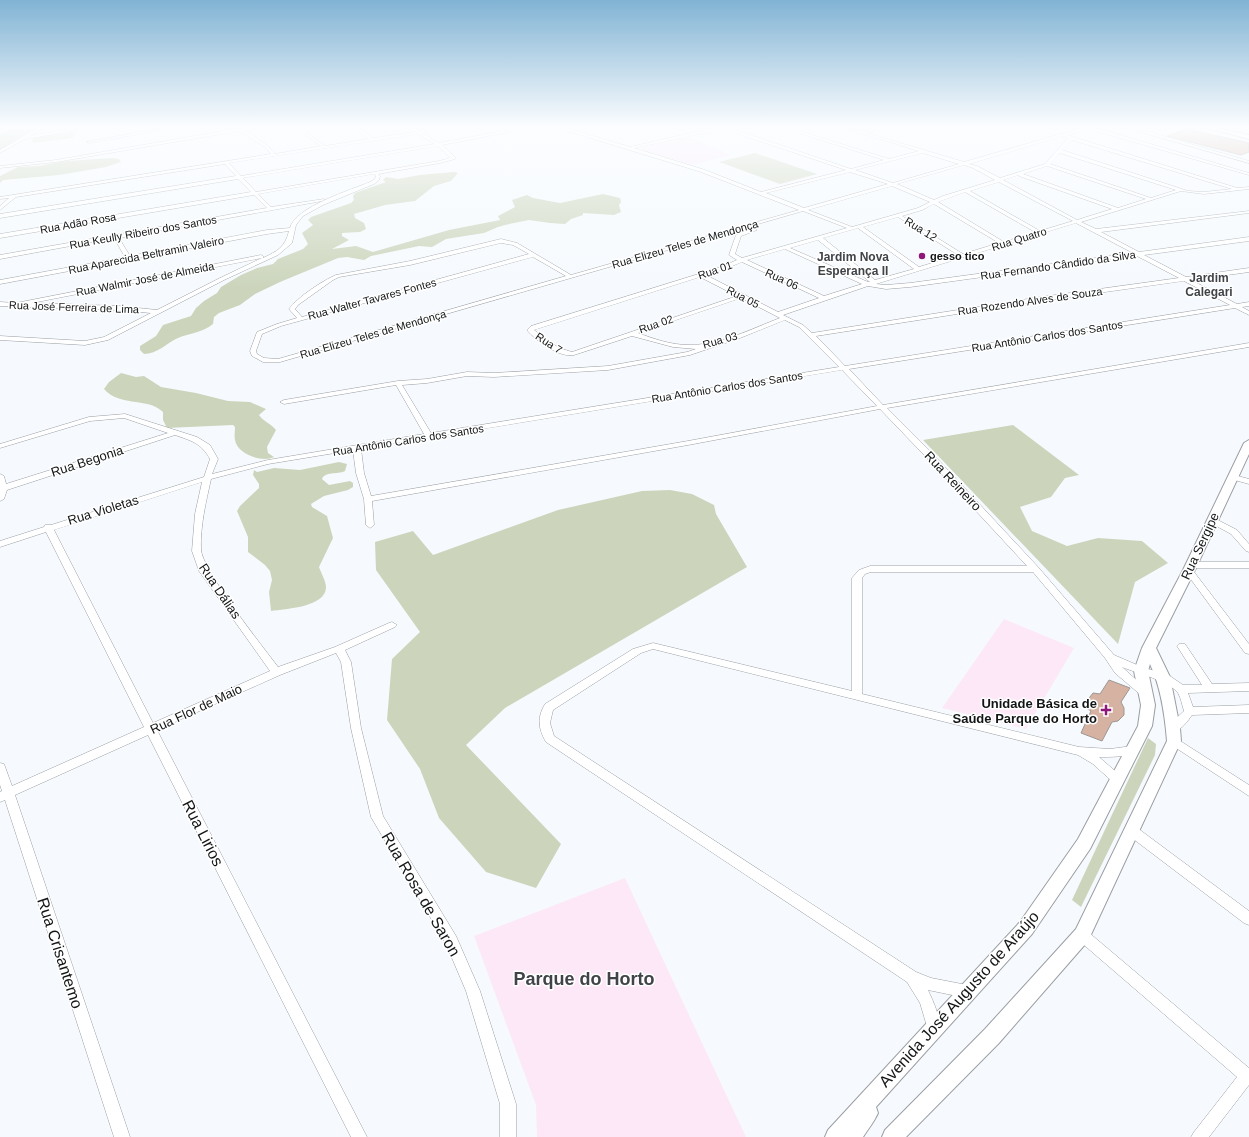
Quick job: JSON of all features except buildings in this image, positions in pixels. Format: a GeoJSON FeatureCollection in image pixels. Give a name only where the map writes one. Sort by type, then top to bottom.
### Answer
{"type":"FeatureCollection","features":[{"type":"Feature","properties":{"kind":"street"},"geometry":{"type":"LineString","coordinates":[[0,198],[117,180]]}},
{"type":"Feature","properties":{"kind":"street"},"geometry":{"type":"LineString","coordinates":[[0,216],[227,180]]}},
{"type":"Feature","properties":{"kind":"street"},"geometry":{"type":"LineString","coordinates":[[242,180],[271,210]]}},
{"type":"Feature","properties":{"kind":"street","name":"Rua Adão Rosa"},"geometry":{"type":"LineString","coordinates":[[0,236],[333,180]]}},
{"type":"Feature","properties":{"kind":"street"},"geometry":{"type":"LineString","coordinates":[[0,338],[85,343],[98,341],[113,336],[238,271],[276,254],[289,243],[296,219],[306,211],[377,180]]}},
{"type":"Feature","properties":{"kind":"street"},"geometry":{"type":"LineString","coordinates":[[727,180],[851,228]]}},
{"type":"Feature","properties":{"kind":"street"},"geometry":{"type":"LineString","coordinates":[[762,193],[812,180]]}},
{"type":"Feature","properties":{"kind":"street"},"geometry":{"type":"LineString","coordinates":[[880,180],[934,202],[1002,243]]}},
{"type":"Feature","properties":{"kind":"street","name":"Rua Elizeu Teles de Mendonça"},"geometry":{"type":"LineString","coordinates":[[278,361],[906,180]]}},
{"type":"Feature","properties":{"kind":"street","name":"Rua 01"},"geometry":{"type":"LineString","coordinates":[[533,327],[734,265],[741,260],[898,215],[1004,180]]}},
{"type":"Feature","properties":{"kind":"street"},"geometry":{"type":"LineString","coordinates":[[1035,180],[1117,209]]}},
{"type":"Feature","properties":{"kind":"street"},"geometry":{"type":"LineString","coordinates":[[1093,180],[1150,199]]}},
{"type":"Feature","properties":{"kind":"street"},"geometry":{"type":"LineString","coordinates":[[1150,180],[1181,190],[1204,193],[1249,188]]}},
{"type":"Feature","properties":{"kind":"street"},"geometry":{"type":"LineString","coordinates":[[1209,180],[1238,189]]}},
{"type":"Feature","properties":{"kind":"street"},"geometry":{"type":"LineString","coordinates":[[1001,181],[1249,313]]}},
{"type":"Feature","properties":{"kind":"street","name":"Rua Quatro"},"geometry":{"type":"LineString","coordinates":[[782,316],[823,298],[867,284],[1181,190]]}},
{"type":"Feature","properties":{"kind":"street"},"geometry":{"type":"LineString","coordinates":[[968,191],[1039,232]]}},
{"type":"Feature","properties":{"kind":"street"},"geometry":{"type":"LineString","coordinates":[[0,208],[15,196]]}},
{"type":"Feature","properties":{"kind":"street","name":"Rua Keully Ribeiro dos Santos"},"geometry":{"type":"LineString","coordinates":[[0,257],[332,199]]}},
{"type":"Feature","properties":{"kind":"street","name":"Rua Keully Ribeiro dos Santos"},"geometry":{"type":"LineString","coordinates":[[286,207],[304,208],[306,211]]}},
{"type":"Feature","properties":{"kind":"street"},"geometry":{"type":"LineString","coordinates":[[1096,231],[1249,212]]}},
{"type":"Feature","properties":{"kind":"street"},"geometry":{"type":"LineString","coordinates":[[741,260],[734,257],[732,253],[739,235],[813,213]]}},
{"type":"Feature","properties":{"kind":"street","name":"Rua 12"},"geometry":{"type":"LineString","coordinates":[[898,215],[963,256]]}},
{"type":"Feature","properties":{"kind":"street"},"geometry":{"type":"LineString","coordinates":[[858,226],[918,269]]}},
{"type":"Feature","properties":{"kind":"street","name":"Rua Aparecida Beltramin Valeiro"},"geometry":{"type":"LineString","coordinates":[[0,282],[292,229]]}},
{"type":"Feature","properties":{"kind":"street"},"geometry":{"type":"LineString","coordinates":[[116,237],[128,258]]}},
{"type":"Feature","properties":{"kind":"street"},"geometry":{"type":"LineString","coordinates":[[818,237],[874,282]]}},
{"type":"Feature","properties":{"kind":"street","name":"Rua Fernando Cândido da Silva"},"geometry":{"type":"LineString","coordinates":[[867,284],[886,287],[910,285],[1249,239]]}},
{"type":"Feature","properties":{"kind":"street"},"geometry":{"type":"LineString","coordinates":[[300,318],[292,309],[296,304],[331,279],[338,276],[410,263],[501,241],[515,244],[571,277]]}},
{"type":"Feature","properties":{"kind":"street"},"geometry":{"type":"LineString","coordinates":[[784,247],[867,284]]}},
{"type":"Feature","properties":{"kind":"street","name":"Rua Walmir José de Almeida"},"geometry":{"type":"LineString","coordinates":[[14,305],[276,254]]}},
{"type":"Feature","properties":{"kind":"street","name":"Rua Walter Tavares Fontes"},"geometry":{"type":"LineString","coordinates":[[278,361],[263,360],[254,355],[253,351],[259,333],[271,327],[533,255]]}},
{"type":"Feature","properties":{"kind":"street","name":"Rua 06"},"geometry":{"type":"LineString","coordinates":[[741,260],[823,298]]}},
{"type":"Feature","properties":{"kind":"street","name":"Rua Walmir José de Almeida"},"geometry":{"type":"LineString","coordinates":[[226,264],[234,266],[238,271]]}},
{"type":"Feature","properties":{"kind":"street","name":"Rua Rozendo Alves de Souza"},"geometry":{"type":"LineString","coordinates":[[811,334],[1249,270]]}},
{"type":"Feature","properties":{"kind":"street","name":"Rua 05"},"geometry":{"type":"LineString","coordinates":[[701,275],[782,316]]}},
{"type":"Feature","properties":{"kind":"street","name":"Rua Walmir José de Almeida"},"geometry":{"type":"LineString","coordinates":[[59,307],[57,303],[63,295]]}},
{"type":"Feature","properties":{"kind":"street","name":"Rua 02"},"geometry":{"type":"LineString","coordinates":[[572,354],[741,296]]}},
{"type":"Feature","properties":{"kind":"street","name":"Rua José Ferreira de Lima"},"geometry":{"type":"LineString","coordinates":[[0,304],[158,312]]}},
{"type":"Feature","properties":{"kind":"street","name":"Rua Antônio Carlos dos Santos"},"geometry":{"type":"LineString","coordinates":[[207,478],[268,462],[844,368],[1249,304]]}},
{"type":"Feature","properties":{"kind":"street","name":"Rua Reineiro"},"geometry":{"type":"LineString","coordinates":[[782,316],[801,326],[811,334],[882,407],[1035,569],[1109,656],[1119,670],[1147,694]]}},
{"type":"Feature","properties":{"kind":"street","name":"Rua 03"},"geometry":{"type":"LineString","coordinates":[[630,333],[673,345],[689,347],[712,345],[782,316]]}},
{"type":"Feature","properties":{"kind":"street","name":"Rua 7"},"geometry":{"type":"LineString","coordinates":[[533,327],[530,330],[533,333],[565,353],[572,354]]}},
{"type":"Feature","properties":{"kind":"street"},"geometry":{"type":"LineString","coordinates":[[284,402],[398,382],[426,380],[467,374],[601,369],[688,354],[712,345]]}},
{"type":"Feature","properties":{"kind":"street"},"geometry":{"type":"LineString","coordinates":[[368,499],[688,443],[882,407],[1249,345]]}},
{"type":"Feature","properties":{"kind":"street"},"geometry":{"type":"LineString","coordinates":[[398,382],[429,436]]}},
{"type":"Feature","properties":{"kind":"street","name":"Rua Dálias"},"geometry":{"type":"LineString","coordinates":[[0,446],[89,419],[125,416],[194,439],[208,447],[214,459],[207,478],[199,514],[196,551],[204,571],[276,672]]}},
{"type":"Feature","properties":{"kind":"street","name":"Rua Begonia"},"geometry":{"type":"LineString","coordinates":[[2,489],[175,433]]}},
{"type":"Feature","properties":{"kind":"street","name":"Rua Sergipe"},"geometry":{"type":"LineString","coordinates":[[1149,648],[1190,568],[1212,520],[1245,459],[1249,443]]}},
{"type":"Feature","properties":{"kind":"street"},"geometry":{"type":"LineString","coordinates":[[357,448],[360,473],[368,499],[370,525]]}},
{"type":"Feature","properties":{"kind":"street"},"geometry":{"type":"LineString","coordinates":[[0,476],[2,489],[0,499]]}},
{"type":"Feature","properties":{"kind":"street"},"geometry":{"type":"LineString","coordinates":[[1234,477],[1249,482]]}},
{"type":"Feature","properties":{"kind":"street","name":"Rua Violetas"},"geometry":{"type":"LineString","coordinates":[[0,544],[207,478]]}},
{"type":"Feature","properties":{"kind":"street"},"geometry":{"type":"LineString","coordinates":[[1212,520],[1234,532],[1249,549]]}},
{"type":"Feature","properties":{"kind":"street","name":"Rua Lirios"},"geometry":{"type":"LineString","coordinates":[[48,528],[359,1137]]}},
{"type":"Feature","properties":{"kind":"street"},"geometry":{"type":"LineString","coordinates":[[1190,568],[1249,565]]}},
{"type":"Feature","properties":{"kind":"street"},"geometry":{"type":"LineString","coordinates":[[1190,568],[1249,651]]}},
{"type":"Feature","properties":{"kind":"street"},"geometry":{"type":"LineString","coordinates":[[857,696],[857,578],[862,572],[870,569],[1035,569]]}},
{"type":"Feature","properties":{"kind":"street","name":"Rua Flor de Maio"},"geometry":{"type":"LineString","coordinates":[[4,795],[276,672],[339,649],[392,625]]}},
{"type":"Feature","properties":{"kind":"street"},"geometry":{"type":"LineString","coordinates":[[967,992],[931,985],[911,977],[550,739],[544,729],[544,714],[549,707],[637,651],[653,646],[1079,751],[1110,753],[1132,750]]}},
{"type":"Feature","properties":{"kind":"street"},"geometry":{"type":"LineString","coordinates":[[1182,646],[1210,688]]}},
{"type":"Feature","properties":{"kind":"street"},"geometry":{"type":"LineString","coordinates":[[1141,671],[1149,648]]}},
{"type":"Feature","properties":{"kind":"street"},"geometry":{"type":"LineString","coordinates":[[1149,648],[1163,677],[1173,734],[1249,791]]}},
{"type":"Feature","properties":{"kind":"street","name":"Rua Rosa de Saron"},"geometry":{"type":"LineString","coordinates":[[339,649],[346,662],[356,728],[377,817],[451,940],[473,991],[508,1104],[508,1137]]}},
{"type":"Feature","properties":{"kind":"street","name":"Rua Reineiro"},"geometry":{"type":"LineString","coordinates":[[1109,656],[1141,671],[1163,677],[1181,689]]}},
{"type":"Feature","properties":{"kind":"street","name":"Avenida José Augusto de Araújo"},"geometry":{"type":"LineString","coordinates":[[848,1133],[862,1120],[929,1043],[934,1028],[1026,928],[1084,844],[1145,726],[1148,705],[1147,694],[1141,671]]}},
{"type":"Feature","properties":{"kind":"street"},"geometry":{"type":"LineString","coordinates":[[892,1137],[992,1036],[1082,935],[1132,831],[1173,734],[1189,711],[1186,699],[1181,689],[1249,687]]}},
{"type":"Feature","properties":{"kind":"street"},"geometry":{"type":"LineString","coordinates":[[1189,711],[1249,708]]}},
{"type":"Feature","properties":{"kind":"street"},"geometry":{"type":"LineString","coordinates":[[1079,751],[1097,761],[1118,780]]}},
{"type":"Feature","properties":{"kind":"street","name":"Rua Crisantemo"},"geometry":{"type":"LineString","coordinates":[[0,767],[4,795],[66,971],[122,1137]]}},
{"type":"Feature","properties":{"kind":"street"},"geometry":{"type":"LineString","coordinates":[[1132,831],[1249,919]]}},
{"type":"Feature","properties":{"kind":"street"},"geometry":{"type":"LineString","coordinates":[[1082,935],[1248,1077],[1199,1137]]}},
{"type":"Feature","properties":{"kind":"street"},"geometry":{"type":"LineString","coordinates":[[911,977],[924,994],[929,1005],[934,1028]]}},
{"type":"Feature","properties":{"kind":"shaded area"},"geometry":{"type":"Polygon","coordinates":[[[1004,619],[1074,648],[1026,729],[942,708],[1004,619]]]}},
{"type":"Feature","properties":{"kind":"shaded area"},"geometry":{"type":"Polygon","coordinates":[[[625,878],[746,1137],[537,1137],[536,1105],[474,936],[625,878]]]}},
{"type":"Feature","properties":{"kind":"green space"},"geometry":{"type":"Polygon","coordinates":[[[383,180],[452,180],[434,186],[415,201],[385,205],[354,214],[355,218],[364,223],[366,229],[360,232],[342,233],[342,236],[349,240],[332,249],[356,246],[373,252],[449,230],[500,220],[498,216],[515,207],[512,200],[527,195],[533,198],[560,203],[603,194],[620,198],[621,202],[619,205],[621,212],[614,215],[583,213],[583,215],[571,219],[565,224],[529,220],[498,227],[484,233],[446,239],[432,247],[419,246],[371,256],[364,260],[347,257],[338,258],[280,282],[255,294],[240,305],[219,313],[214,317],[213,324],[205,329],[178,338],[149,354],[144,354],[140,350],[140,346],[156,336],[163,325],[191,316],[196,308],[217,293],[221,287],[241,275],[257,268],[273,264],[278,259],[303,249],[308,244],[302,233],[313,225],[308,220],[311,217],[351,203],[354,200],[353,196],[355,193],[386,182],[383,180]]]}},
{"type":"Feature","properties":{"kind":"green space"},"geometry":{"type":"Polygon","coordinates":[[[769,180],[795,180],[780,184],[769,180]]]}},
{"type":"Feature","properties":{"kind":"green space"},"geometry":{"type":"Polygon","coordinates":[[[121,373],[136,377],[144,376],[161,387],[196,393],[228,401],[250,402],[266,409],[259,415],[276,430],[267,447],[268,453],[274,457],[263,459],[245,453],[237,445],[235,440],[235,427],[233,425],[167,428],[163,420],[163,412],[157,407],[117,398],[110,395],[104,389],[109,382],[121,373]]]}},
{"type":"Feature","properties":{"kind":"green space"},"geometry":{"type":"Polygon","coordinates":[[[1013,425],[1079,475],[1065,478],[1051,497],[1020,507],[1032,531],[1067,546],[1098,538],[1142,541],[1168,563],[1135,582],[1118,644],[923,440],[1013,425]]]}},
{"type":"Feature","properties":{"kind":"green space"},"geometry":{"type":"Polygon","coordinates":[[[339,462],[347,464],[345,471],[328,474],[322,479],[329,485],[350,481],[353,483],[353,487],[348,490],[324,496],[311,504],[312,507],[327,516],[333,538],[319,567],[326,585],[324,594],[319,599],[304,606],[271,611],[269,592],[272,580],[270,571],[265,565],[248,552],[248,537],[237,511],[240,506],[259,488],[259,484],[253,475],[254,470],[257,472],[274,468],[300,470],[339,462]]]}},
{"type":"Feature","properties":{"kind":"green space"},"geometry":{"type":"Polygon","coordinates":[[[670,490],[692,494],[714,505],[716,514],[747,567],[505,708],[466,745],[561,844],[536,888],[486,872],[439,818],[420,769],[387,720],[392,659],[420,632],[376,570],[375,542],[413,531],[433,555],[558,510],[642,491],[670,490]]]}},
{"type":"Feature","properties":{"kind":"green space"},"geometry":{"type":"Polygon","coordinates":[[[1148,738],[1156,744],[1155,755],[1081,907],[1072,900],[1148,738]]]}},
{"type":"Feature","properties":{"kind":"place","name":"gesso tico"},"geometry":{"type":"Point","coordinates":[922,256]}},
{"type":"Feature","properties":{"kind":"place","name":"Unidade Básica de Saúde Parque do Horto"},"geometry":{"type":"Point","coordinates":[1106,710]}},
{"type":"Feature","properties":{"kind":"district","name":"Jardim Nova Esperança II"},"geometry":{"type":"Point","coordinates":[853,264]}},
{"type":"Feature","properties":{"kind":"district","name":"Jardim Calegari"},"geometry":{"type":"Point","coordinates":[1209,285]}},
{"type":"Feature","properties":{"kind":"district","name":"Parque do Horto"},"geometry":{"type":"Point","coordinates":[584,979]}}]}
